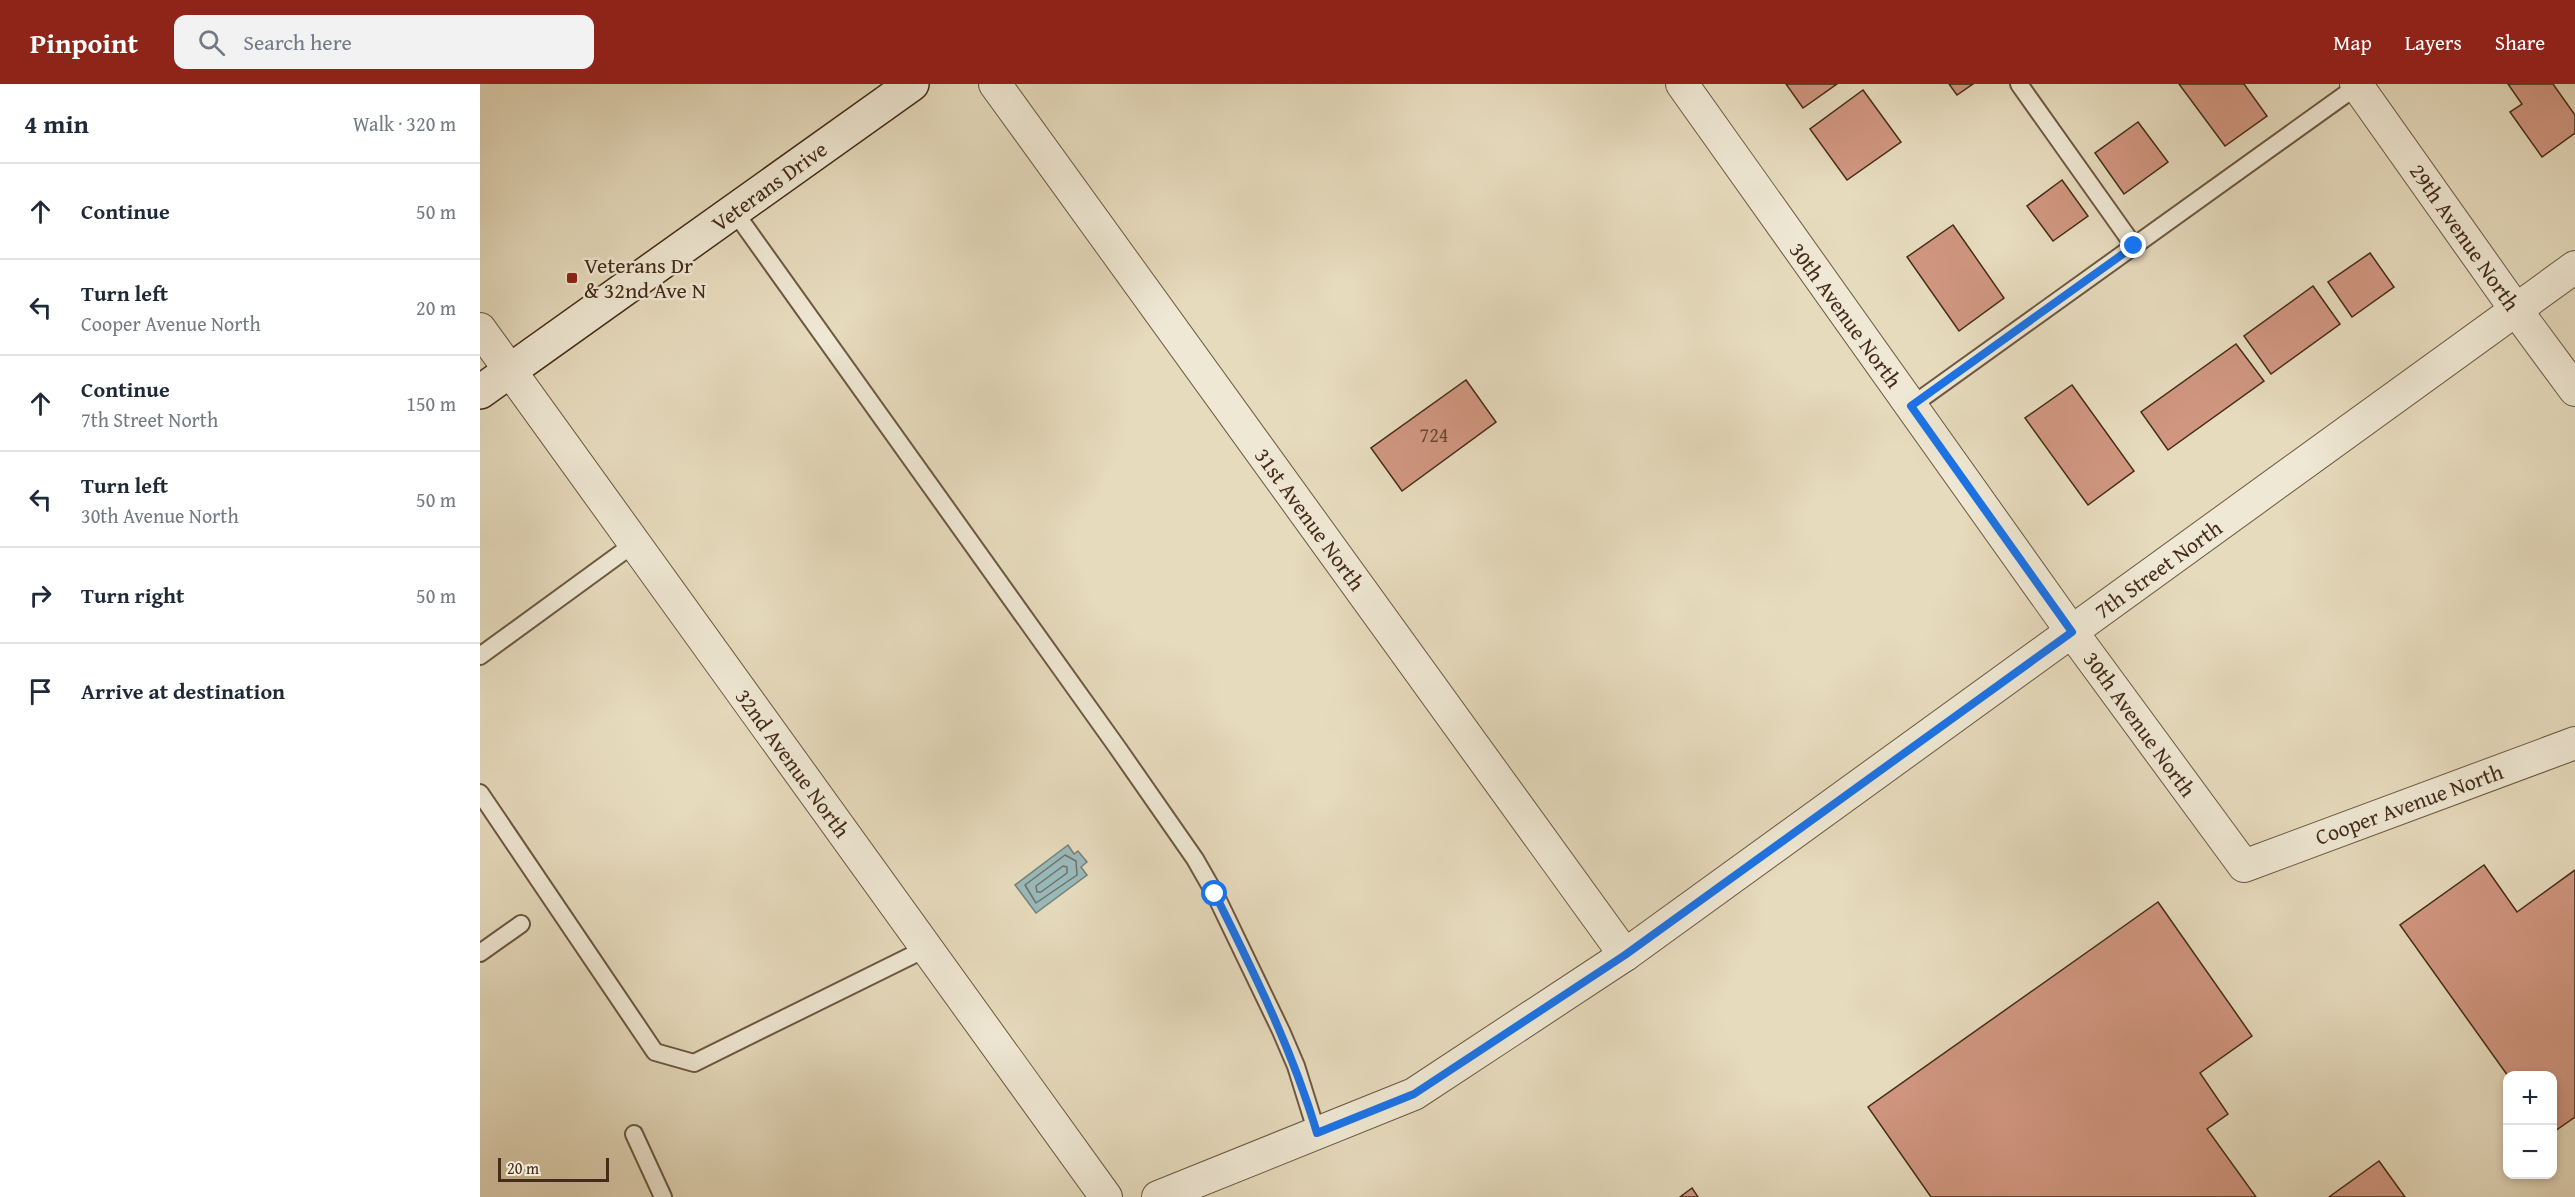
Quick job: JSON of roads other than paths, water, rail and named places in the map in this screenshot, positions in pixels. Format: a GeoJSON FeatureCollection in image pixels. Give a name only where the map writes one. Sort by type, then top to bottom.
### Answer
{"type":"FeatureCollection","features":[{"type":"Feature","properties":{"kind":"main road","name":"Veterans Drive"},"geometry":{"type":"LineString","coordinates":[[480,392],[912,84]]}},
{"type":"Feature","properties":{"kind":"street","name":"31st Avenue North"},"geometry":{"type":"LineString","coordinates":[[994,84],[1625,955]]}},
{"type":"Feature","properties":{"kind":"street","name":"30th Avenue North"},"geometry":{"type":"LineString","coordinates":[[1682,84],[2072,632],[2244,866]]}},
{"type":"Feature","properties":{"kind":"street","name":"29th Avenue North"},"geometry":{"type":"LineString","coordinates":[[2357,85],[2575,390]]}},
{"type":"Feature","properties":{"kind":"street","name":"7th Street North"},"geometry":{"type":"LineString","coordinates":[[1317,1133],[1414,1094],[1625,955],[2575,267]]}},
{"type":"Feature","properties":{"kind":"street","name":"32nd Avenue North"},"geometry":{"type":"LineString","coordinates":[[480,328],[1106,1197]]}},
{"type":"Feature","properties":{"kind":"street","name":"Cooper Avenue North"},"geometry":{"type":"LineString","coordinates":[[2244,866],[2575,743]]}},
{"type":"Feature","properties":{"kind":"street"},"geometry":{"type":"LineString","coordinates":[[1158,1197],[1317,1133]]}},
{"type":"Feature","properties":{"kind":"lane"},"geometry":{"type":"LineString","coordinates":[[2019,84],[2134,246]]}},
{"type":"Feature","properties":{"kind":"lane"},"geometry":{"type":"LineString","coordinates":[[1911,406],[2357,85]]}},
{"type":"Feature","properties":{"kind":"lane"},"geometry":{"type":"LineString","coordinates":[[734,211],[1097,718],[1195,859],[1215,894],[1281,1031],[1296,1066],[1317,1133]]}},
{"type":"Feature","properties":{"kind":"lane"},"geometry":{"type":"LineString","coordinates":[[480,656],[635,543]]}},
{"type":"Feature","properties":{"kind":"lane"},"geometry":{"type":"LineString","coordinates":[[480,793],[656,1052],[694,1063],[927,948]]}},
{"type":"Feature","properties":{"kind":"lane"},"geometry":{"type":"LineString","coordinates":[[480,953],[521,924]]}},
{"type":"Feature","properties":{"kind":"lane"},"geometry":{"type":"LineString","coordinates":[[634,1134],[663,1197]]}},
{"type":"Feature","properties":{"kind":"water"},"geometry":{"type":"Polygon","coordinates":[[[1068,845],[1074,854],[1078,851],[1087,862],[1081,867],[1087,875],[1036,913],[1015,885],[1068,845]]]}},
{"type":"Feature","properties":{"kind":"place","name":"Veterans Dr & 32nd Ave N"},"geometry":{"type":"Point","coordinates":[572,278]}}]}
